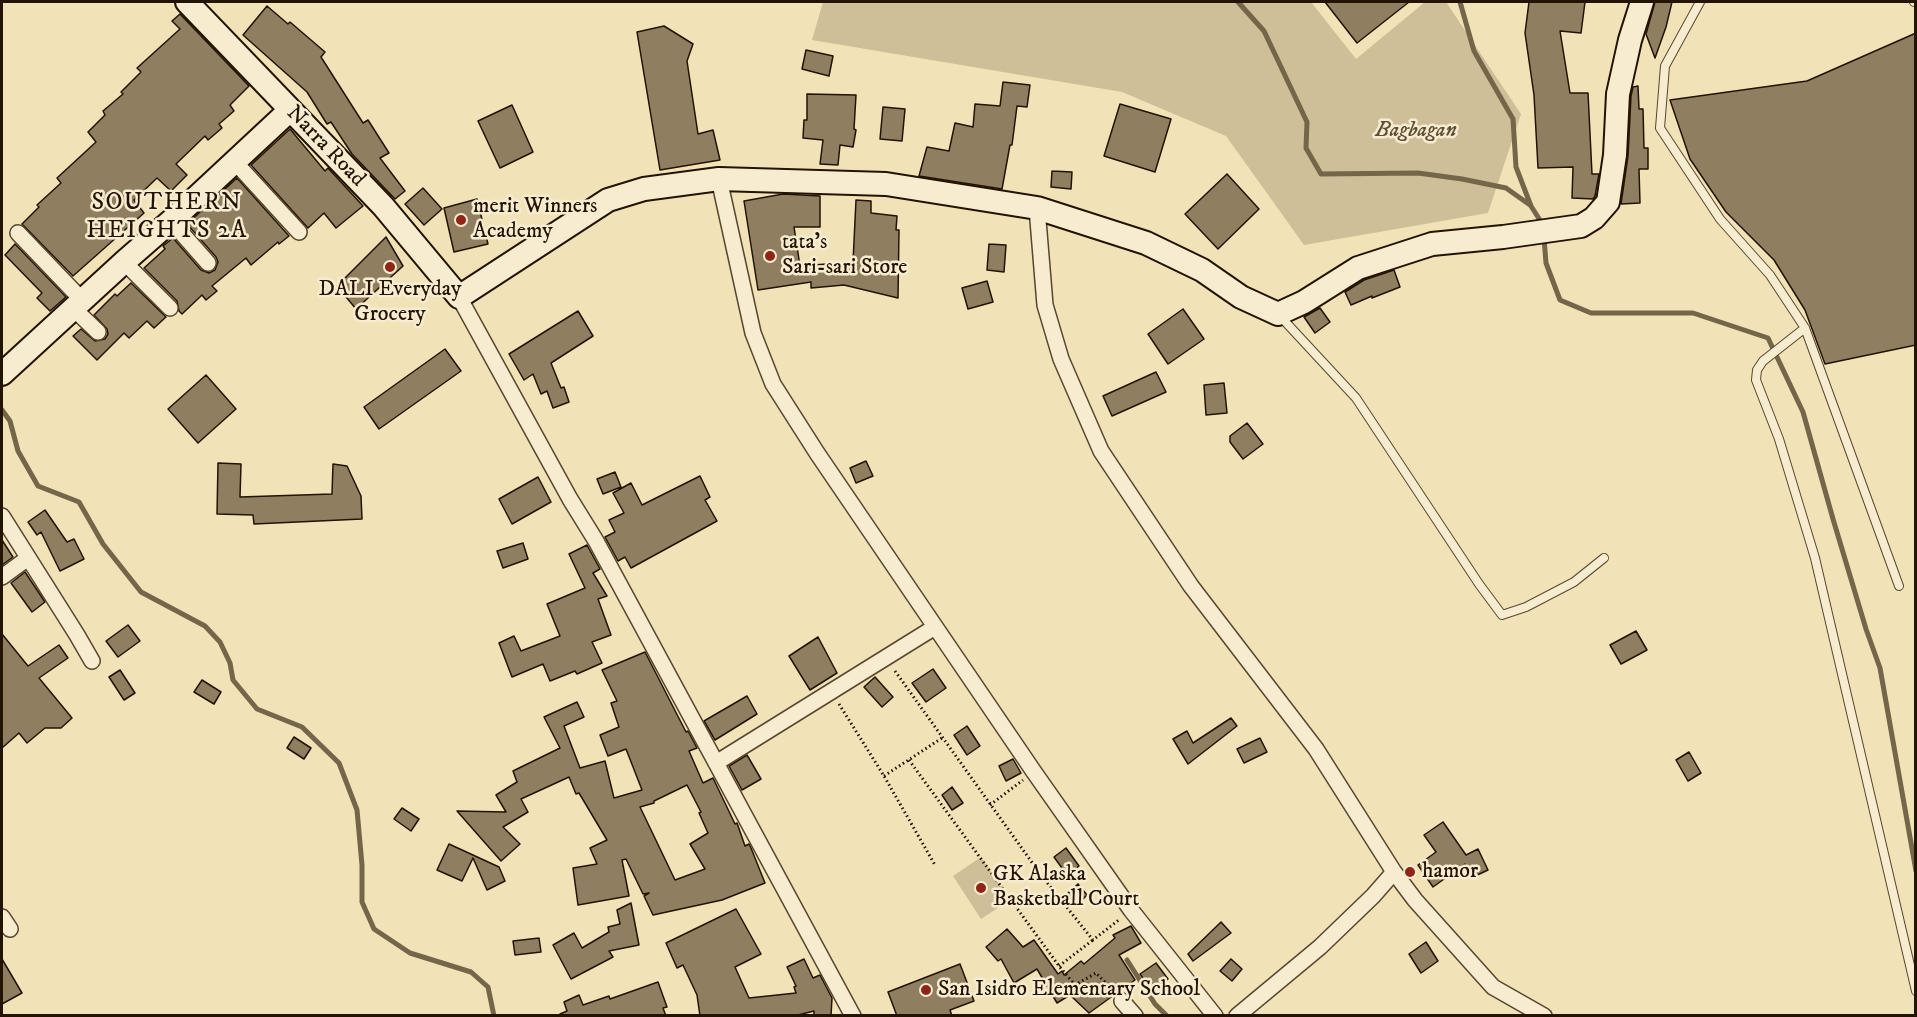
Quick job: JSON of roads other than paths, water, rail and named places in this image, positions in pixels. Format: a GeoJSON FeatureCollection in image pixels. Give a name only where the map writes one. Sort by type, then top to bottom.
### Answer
{"type":"FeatureCollection","features":[{"type":"Feature","properties":{"kind":"street","name":"Narra Road"},"geometry":{"type":"LineString","coordinates":[[187,2],[383,206],[459,297]]}},
{"type":"Feature","properties":{"kind":"street"},"geometry":{"type":"LineString","coordinates":[[853,1016],[596,541],[570,499],[459,297],[608,200],[644,189],[719,179],[886,184],[1037,208],[1146,243],[1202,270],[1241,297],[1278,314],[1304,302],[1358,268],[1432,244],[1581,226],[1594,218],[1608,202],[1614,155],[1617,94],[1642,2]]}},
{"type":"Feature","properties":{"kind":"street"},"geometry":{"type":"LineString","coordinates":[[2,374],[290,111]]}},
{"type":"Feature","properties":{"kind":"street"},"geometry":{"type":"LineString","coordinates":[[234,161],[299,232]]}},
{"type":"Feature","properties":{"kind":"street"},"geometry":{"type":"LineString","coordinates":[[719,179],[753,333],[773,384],[817,453],[1034,772],[1131,909],[1215,1016]]}},
{"type":"Feature","properties":{"kind":"street"},"geometry":{"type":"LineString","coordinates":[[1037,208],[1045,305],[1061,359],[1101,451],[1191,586],[1316,749],[1394,872],[1415,900],[1493,987],[1544,1016]]}},
{"type":"Feature","properties":{"kind":"street"},"geometry":{"type":"LineString","coordinates":[[171,221],[208,263]]}},
{"type":"Feature","properties":{"kind":"street"},"geometry":{"type":"LineString","coordinates":[[18,233],[78,304],[98,332]]}},
{"type":"Feature","properties":{"kind":"street"},"geometry":{"type":"LineString","coordinates":[[124,262],[170,308]]}},
{"type":"Feature","properties":{"kind":"street"},"geometry":{"type":"LineString","coordinates":[[2,516],[92,661]]}},
{"type":"Feature","properties":{"kind":"street"},"geometry":{"type":"LineString","coordinates":[[2,577],[28,558]]}},
{"type":"Feature","properties":{"kind":"street"},"geometry":{"type":"LineString","coordinates":[[716,763],[935,627]]}},
{"type":"Feature","properties":{"kind":"street"},"geometry":{"type":"LineString","coordinates":[[1237,1016],[1320,947],[1373,896],[1394,872]]}},
{"type":"Feature","properties":{"kind":"street"},"geometry":{"type":"LineString","coordinates":[[1122,1001],[1135,1016]]}},
{"type":"Feature","properties":{"kind":"lane"},"geometry":{"type":"LineString","coordinates":[[1700,2],[1665,66],[1660,128],[1720,219],[1770,275],[1805,328],[1899,586]]}},
{"type":"Feature","properties":{"kind":"lane"},"geometry":{"type":"LineString","coordinates":[[1278,314],[1356,398],[1502,615],[1526,607],[1574,582],[1604,558]]}},
{"type":"Feature","properties":{"kind":"lane"},"geometry":{"type":"LineString","coordinates":[[1805,328],[1766,358],[1757,370],[1756,380],[1779,439],[1815,558],[1916,991]]}},
{"type":"Feature","properties":{"kind":"waterway"},"geometry":{"type":"LineString","coordinates":[[1238,2],[1264,31],[1307,122],[1306,148],[1321,174],[1418,173],[1462,179],[1506,188],[1530,205]]}},
{"type":"Feature","properties":{"kind":"waterway"},"geometry":{"type":"LineString","coordinates":[[1460,2],[1474,51],[1513,119],[1516,167],[1531,206],[1543,225]]}},
{"type":"Feature","properties":{"kind":"waterway"},"geometry":{"type":"LineString","coordinates":[[1544,238],[1546,263],[1560,300],[1591,313],[1693,313],[1768,338],[1803,412],[1866,629],[1880,668],[1916,871]]}},
{"type":"Feature","properties":{"kind":"waterway"},"geometry":{"type":"LineString","coordinates":[[2,410],[10,421],[18,451],[38,486],[79,502],[103,544],[141,592],[205,626],[220,642],[230,663],[233,680],[257,709],[302,727],[339,763],[357,810],[362,865],[362,902],[374,929],[410,953],[471,972],[488,987],[494,1016]]}},
{"type":"Feature","properties":{"kind":"waterway"},"geometry":{"type":"LineString","coordinates":[[1127,960],[1155,1004],[1167,1016]]}},
{"type":"Feature","properties":{"kind":"place","name":"merit Winners Academy"},"geometry":{"type":"Point","coordinates":[461,220]}},
{"type":"Feature","properties":{"kind":"place","name":"tata's Sari-sari Store"},"geometry":{"type":"Point","coordinates":[770,256]}},
{"type":"Feature","properties":{"kind":"place","name":"DALI Everyday Grocery"},"geometry":{"type":"Point","coordinates":[390,267]}},
{"type":"Feature","properties":{"kind":"place","name":"hamor"},"geometry":{"type":"Point","coordinates":[1410,872]}},
{"type":"Feature","properties":{"kind":"place","name":"GK Alaska Basketball Court"},"geometry":{"type":"Point","coordinates":[981,888]}},
{"type":"Feature","properties":{"kind":"place","name":"San Isidro Elementary School"},"geometry":{"type":"Point","coordinates":[926,990]}},
{"type":"Feature","properties":{"kind":"district","name":"SOUTHERN HEIGHTS 2A"},"geometry":{"type":"Point","coordinates":[167,218]}},
{"type":"Feature","properties":{"kind":"park label","name":"Bagbagan"},"geometry":{"type":"Point","coordinates":[1416,131]}}]}
